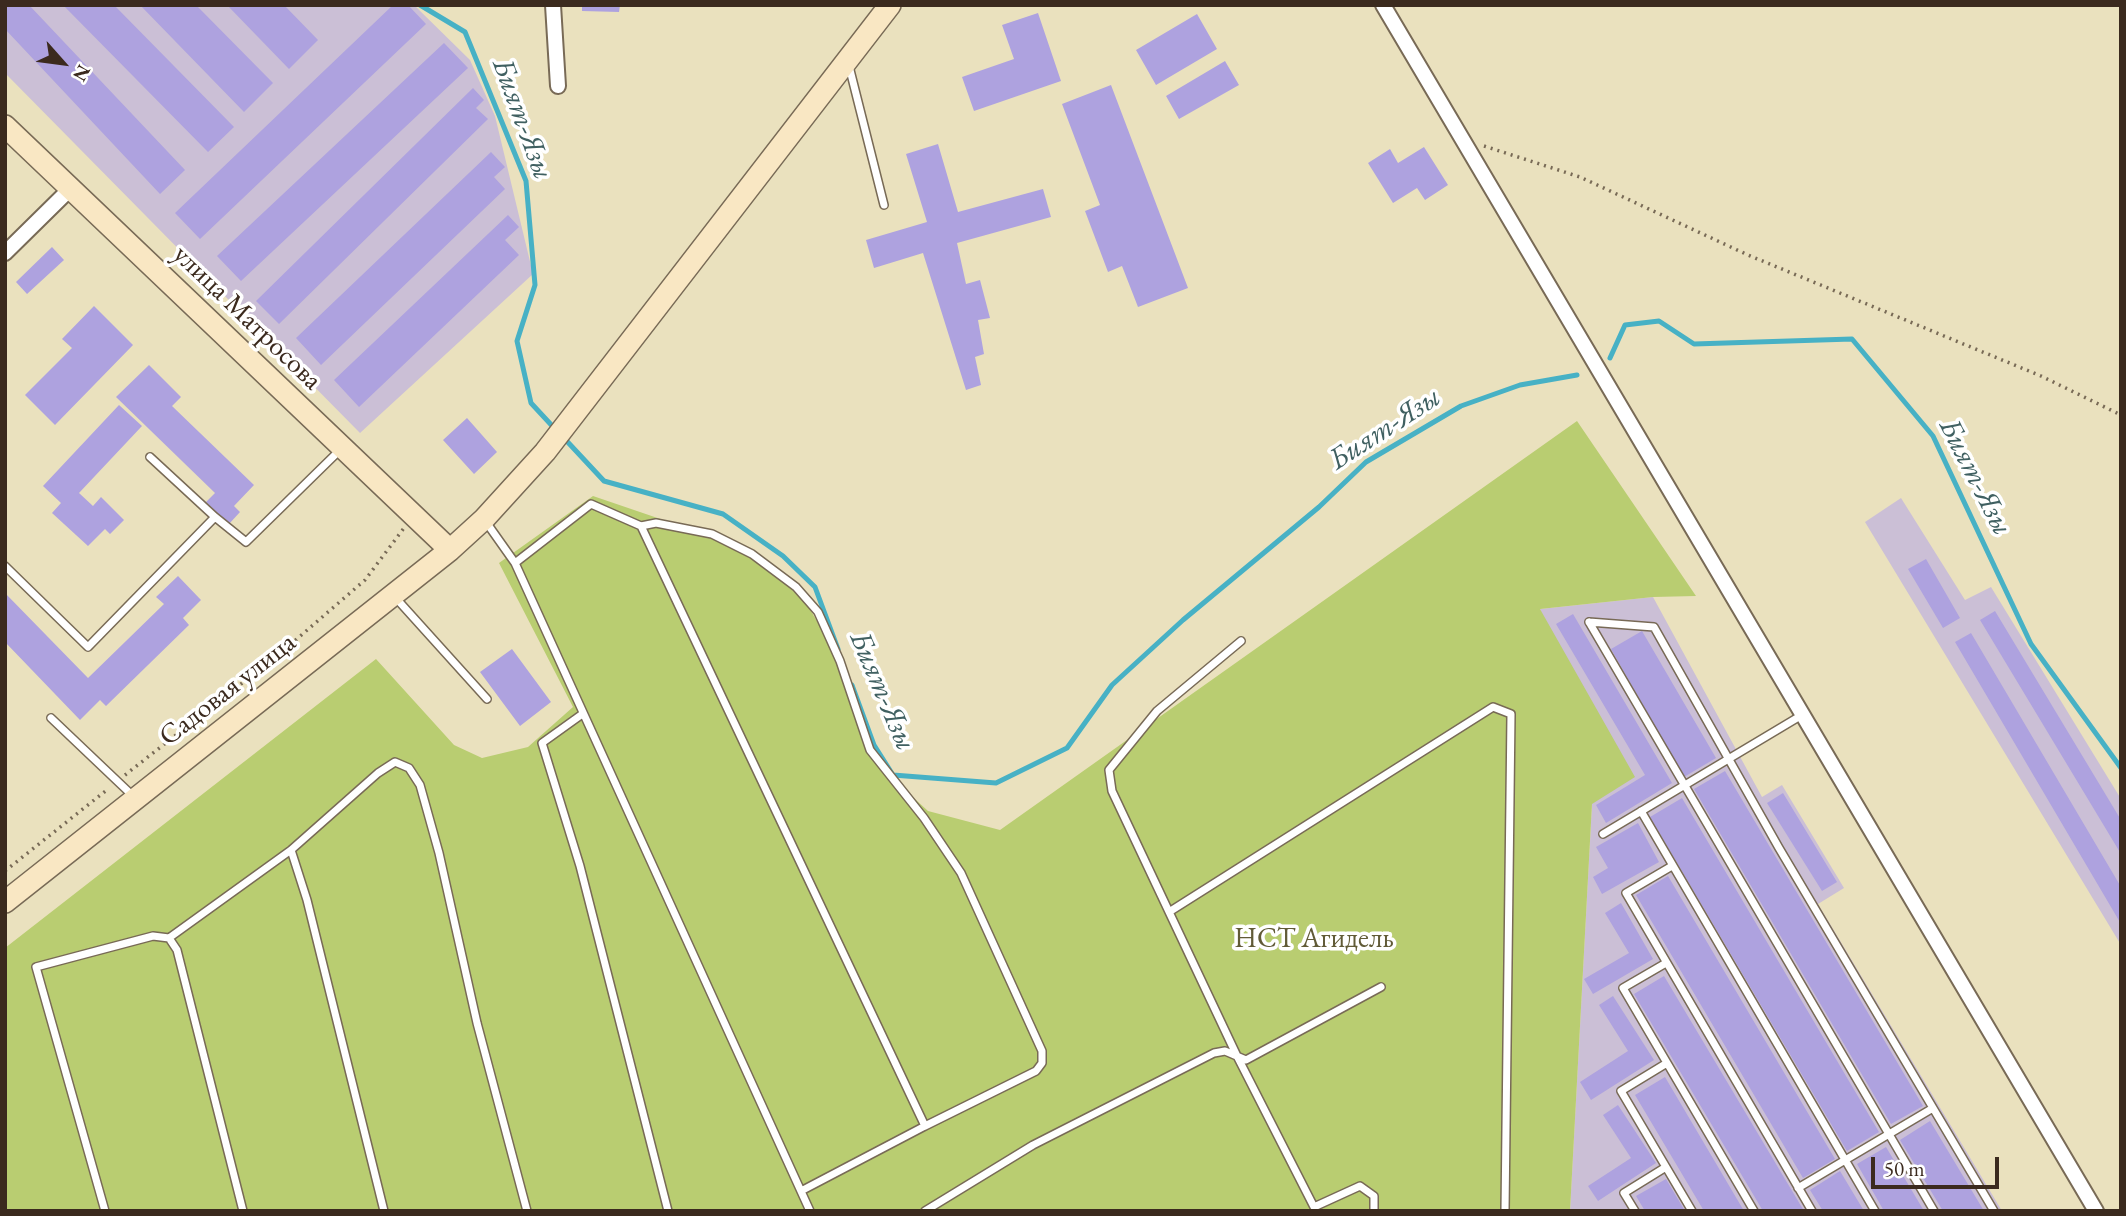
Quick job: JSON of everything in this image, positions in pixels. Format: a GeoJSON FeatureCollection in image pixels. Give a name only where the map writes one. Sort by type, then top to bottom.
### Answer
{"type":"FeatureCollection","features":[{"type":"Feature","properties":{"kind":"main road","name":"Садовая улица"},"geometry":{"type":"LineString","coordinates":[[5,902],[394,595],[484,519],[545,452],[890,5]]}},
{"type":"Feature","properties":{"kind":"main road","name":"улица Матросова"},"geometry":{"type":"LineString","coordinates":[[5,126],[450,550]]}},
{"type":"Feature","properties":{"kind":"street"},"geometry":{"type":"LineString","coordinates":[[552,5],[558,86]]}},
{"type":"Feature","properties":{"kind":"street"},"geometry":{"type":"LineString","coordinates":[[1383,5],[2096,1211]]}},
{"type":"Feature","properties":{"kind":"street"},"geometry":{"type":"LineString","coordinates":[[5,253],[70,189]]}},
{"type":"Feature","properties":{"kind":"lane"},"geometry":{"type":"LineString","coordinates":[[848,61],[884,205]]}},
{"type":"Feature","properties":{"kind":"lane"},"geometry":{"type":"LineString","coordinates":[[150,457],[246,542],[342,448]]}},
{"type":"Feature","properties":{"kind":"lane"},"geometry":{"type":"LineString","coordinates":[[515,563],[591,504],[641,526],[656,523],[712,534],[752,554],[796,587],[818,612],[840,661],[870,750],[924,818],[961,873],[1042,1051],[1042,1063],[1035,1071],[801,1191]]}},
{"type":"Feature","properties":{"kind":"lane"},"geometry":{"type":"LineString","coordinates":[[5,566],[88,647],[215,517]]}},
{"type":"Feature","properties":{"kind":"lane"},"geometry":{"type":"LineString","coordinates":[[484,519],[515,563],[581,715],[810,1211]]}},
{"type":"Feature","properties":{"kind":"lane"},"geometry":{"type":"LineString","coordinates":[[641,526],[925,1126]]}},
{"type":"Feature","properties":{"kind":"lane"},"geometry":{"type":"LineString","coordinates":[[394,595],[487,699]]}},
{"type":"Feature","properties":{"kind":"lane"},"geometry":{"type":"LineString","coordinates":[[1934,1211],[1682,787],[1588,622],[1654,627],[1728,760],[1994,1211]]}},
{"type":"Feature","properties":{"kind":"lane"},"geometry":{"type":"LineString","coordinates":[[1241,641],[1157,711],[1109,770],[1112,791],[1311,1209],[1360,1186],[1374,1196],[1374,1211]]}},
{"type":"Feature","properties":{"kind":"lane"},"geometry":{"type":"LineString","coordinates":[[1169,912],[1493,707],[1511,714],[1504,1211]]}},
{"type":"Feature","properties":{"kind":"lane"},"geometry":{"type":"LineString","coordinates":[[581,715],[542,743],[580,866],[668,1211]]}},
{"type":"Feature","properties":{"kind":"lane"},"geometry":{"type":"LineString","coordinates":[[1603,834],[1803,715]]}},
{"type":"Feature","properties":{"kind":"lane"},"geometry":{"type":"LineString","coordinates":[[51,718],[136,799]]}},
{"type":"Feature","properties":{"kind":"lane"},"geometry":{"type":"LineString","coordinates":[[105,1211],[36,967],[153,936],[169,938],[291,850],[395,762],[409,768],[419,785],[439,853],[477,1023],[527,1211]]}},
{"type":"Feature","properties":{"kind":"lane"},"geometry":{"type":"LineString","coordinates":[[1641,811],[1875,1211]]}},
{"type":"Feature","properties":{"kind":"lane"},"geometry":{"type":"LineString","coordinates":[[291,850],[307,900],[384,1211]]}},
{"type":"Feature","properties":{"kind":"lane"},"geometry":{"type":"LineString","coordinates":[[1672,866],[1626,894],[1812,1211]]}},
{"type":"Feature","properties":{"kind":"lane"},"geometry":{"type":"LineString","coordinates":[[169,938],[177,950],[243,1211]]}},
{"type":"Feature","properties":{"kind":"lane"},"geometry":{"type":"LineString","coordinates":[[1666,963],[1623,988],[1754,1211]]}},
{"type":"Feature","properties":{"kind":"lane"},"geometry":{"type":"LineString","coordinates":[[925,1211],[1033,1145],[1214,1053],[1224,1051],[1246,1060],[1381,987]]}},
{"type":"Feature","properties":{"kind":"lane"},"geometry":{"type":"LineString","coordinates":[[1667,1063],[1621,1091],[1692,1211]]}},
{"type":"Feature","properties":{"kind":"lane"},"geometry":{"type":"LineString","coordinates":[[1798,1188],[1933,1108]]}},
{"type":"Feature","properties":{"kind":"lane"},"geometry":{"type":"LineString","coordinates":[[1634,1211],[1624,1193],[1666,1167]]}},
{"type":"Feature","properties":{"kind":"path"},"geometry":{"type":"LineString","coordinates":[[1462,138],[1580,177],[1748,255],[2041,376],[2121,415]]}},
{"type":"Feature","properties":{"kind":"path"},"geometry":{"type":"LineString","coordinates":[[5,871],[282,651],[365,580],[413,516]]}},
{"type":"Feature","properties":{"kind":"shaded area"},"geometry":{"type":"Polygon","coordinates":[[[5,5],[414,5],[470,60],[495,116],[533,274],[360,433],[5,73],[5,5]]]}},
{"type":"Feature","properties":{"kind":"shaded area"},"geometry":{"type":"Polygon","coordinates":[[[1901,498],[1965,600],[1991,587],[2121,799],[2121,945],[1865,522],[1901,498]]]}},
{"type":"Feature","properties":{"kind":"shaded area"},"geometry":{"type":"Polygon","coordinates":[[[1653,597],[1762,797],[1782,785],[1844,888],[1818,904],[2002,1211],[1570,1211],[1592,804],[1540,609],[1653,597]]]}},
{"type":"Feature","properties":{"kind":"green space","name":"НСТ Агидель"},"geometry":{"type":"Polygon","coordinates":[[[1577,421],[1696,596],[1653,597],[1540,609],[1635,777],[1592,804],[1570,1211],[5,1211],[5,948],[376,659],[454,745],[482,758],[528,747],[573,707],[499,563],[593,496],[725,541],[769,570],[805,601],[833,648],[881,768],[928,811],[1000,830],[1577,421]]]}},
{"type":"Feature","properties":{"kind":"building"},"geometry":{"type":"Polygon","coordinates":[[[5,5],[29,5],[185,170],[160,194],[5,29],[5,5]]]}},
{"type":"Feature","properties":{"kind":"building"},"geometry":{"type":"Polygon","coordinates":[[[63,5],[114,5],[234,127],[208,152],[63,5]]]}},
{"type":"Feature","properties":{"kind":"building"},"geometry":{"type":"Polygon","coordinates":[[[140,5],[196,5],[273,83],[244,112],[140,5]]]}},
{"type":"Feature","properties":{"kind":"building"},"geometry":{"type":"Polygon","coordinates":[[[227,5],[284,5],[318,40],[289,69],[227,5]]]}},
{"type":"Feature","properties":{"kind":"building"},"geometry":{"type":"Polygon","coordinates":[[[393,5],[408,5],[426,24],[200,239],[175,213],[393,5]]]}},
{"type":"Feature","properties":{"kind":"building"},"geometry":{"type":"Polygon","coordinates":[[[582,5],[620,5],[619,12],[582,11],[582,5]]]}},
{"type":"Feature","properties":{"kind":"building"},"geometry":{"type":"Polygon","coordinates":[[[1038,13],[1061,81],[974,111],[962,77],[1014,59],[1002,25],[1038,13]]]}},
{"type":"Feature","properties":{"kind":"building"},"geometry":{"type":"Polygon","coordinates":[[[1197,14],[1217,49],[1156,85],[1136,50],[1197,14]]]}},
{"type":"Feature","properties":{"kind":"building"},"geometry":{"type":"Polygon","coordinates":[[[444,43],[468,68],[241,281],[217,256],[444,43]]]}},
{"type":"Feature","properties":{"kind":"building"},"geometry":{"type":"Polygon","coordinates":[[[1225,61],[1239,85],[1179,119],[1166,96],[1225,61]]]}},
{"type":"Feature","properties":{"kind":"building"},"geometry":{"type":"Polygon","coordinates":[[[1111,85],[1188,288],[1138,307],[1122,266],[1108,272],[1085,211],[1100,205],[1062,104],[1111,85]]]}},
{"type":"Feature","properties":{"kind":"building"},"geometry":{"type":"Polygon","coordinates":[[[473,88],[484,100],[476,108],[488,119],[279,324],[256,301],[473,88]]]}},
{"type":"Feature","properties":{"kind":"building"},"geometry":{"type":"Polygon","coordinates":[[[938,144],[958,212],[1043,189],[1051,217],[957,243],[966,284],[980,280],[990,318],[978,320],[984,354],[975,357],[981,385],[966,390],[923,253],[874,268],[866,240],[927,222],[906,154],[938,144]]]}},
{"type":"Feature","properties":{"kind":"building"},"geometry":{"type":"Polygon","coordinates":[[[1424,147],[1448,185],[1425,200],[1417,188],[1393,203],[1368,163],[1390,149],[1398,163],[1424,147]]]}},
{"type":"Feature","properties":{"kind":"building"},"geometry":{"type":"Polygon","coordinates":[[[491,152],[505,167],[494,177],[505,189],[321,365],[296,338],[491,152]]]}},
{"type":"Feature","properties":{"kind":"building"},"geometry":{"type":"Polygon","coordinates":[[[508,215],[519,227],[505,240],[519,255],[359,407],[334,380],[508,215]]]}},
{"type":"Feature","properties":{"kind":"building"},"geometry":{"type":"Polygon","coordinates":[[[52,247],[64,260],[27,294],[16,282],[52,247]]]}},
{"type":"Feature","properties":{"kind":"building"},"geometry":{"type":"Polygon","coordinates":[[[94,306],[133,345],[55,425],[25,395],[72,348],[62,339],[94,306]]]}},
{"type":"Feature","properties":{"kind":"building"},"geometry":{"type":"Polygon","coordinates":[[[149,365],[181,397],[172,406],[254,485],[234,506],[240,512],[229,524],[206,502],[215,493],[116,397],[149,365]]]}},
{"type":"Feature","properties":{"kind":"building"},"geometry":{"type":"Polygon","coordinates":[[[119,405],[142,426],[79,493],[93,506],[101,497],[124,520],[110,534],[105,529],[88,546],[52,513],[61,503],[43,486],[119,405]]]}},
{"type":"Feature","properties":{"kind":"building"},"geometry":{"type":"Polygon","coordinates":[[[467,418],[497,452],[474,474],[443,440],[467,418]]]}},
{"type":"Feature","properties":{"kind":"building"},"geometry":{"type":"Polygon","coordinates":[[[1926,559],[1960,618],[1943,628],[1908,569],[1926,559]]]}},
{"type":"Feature","properties":{"kind":"building"},"geometry":{"type":"Polygon","coordinates":[[[178,576],[201,600],[183,618],[189,625],[106,706],[100,700],[80,720],[5,642],[5,593],[88,678],[164,604],[156,597],[178,576]]]}},
{"type":"Feature","properties":{"kind":"building"},"geometry":{"type":"Polygon","coordinates":[[[1995,611],[2121,820],[2121,854],[1980,620],[1995,611]]]}},
{"type":"Feature","properties":{"kind":"building"},"geometry":{"type":"Polygon","coordinates":[[[1573,614],[1672,783],[1606,823],[1596,805],[1645,775],[1556,624],[1573,614]]]}},
{"type":"Feature","properties":{"kind":"building"},"geometry":{"type":"Polygon","coordinates":[[[1642,631],[1716,758],[1684,777],[1611,649],[1642,631]]]}},
{"type":"Feature","properties":{"kind":"building"},"geometry":{"type":"Polygon","coordinates":[[[1971,633],[2121,887],[2121,924],[1955,642],[1971,633]]]}},
{"type":"Feature","properties":{"kind":"building"},"geometry":{"type":"Polygon","coordinates":[[[512,649],[551,702],[520,726],[480,672],[512,649]]]}},
{"type":"Feature","properties":{"kind":"building"},"geometry":{"type":"Polygon","coordinates":[[[1725,771],[1923,1106],[1891,1124],[1694,789],[1725,771]]]}},
{"type":"Feature","properties":{"kind":"building"},"geometry":{"type":"Polygon","coordinates":[[[1783,793],[1837,882],[1822,891],[1767,803],[1783,793]]]}},
{"type":"Feature","properties":{"kind":"building"},"geometry":{"type":"Polygon","coordinates":[[[1682,798],[1879,1132],[1847,1151],[1650,817],[1682,798]]]}},
{"type":"Feature","properties":{"kind":"building"},"geometry":{"type":"Polygon","coordinates":[[[1638,823],[1659,862],[1602,894],[1593,877],[1608,868],[1596,847],[1638,823]]]}},
{"type":"Feature","properties":{"kind":"building"},"geometry":{"type":"Polygon","coordinates":[[[1668,876],[1835,1159],[1803,1178],[1636,895],[1668,876]]]}},
{"type":"Feature","properties":{"kind":"building"},"geometry":{"type":"Polygon","coordinates":[[[1621,903],[1653,959],[1593,994],[1584,979],[1629,953],[1605,913],[1621,903]]]}},
{"type":"Feature","properties":{"kind":"building"},"geometry":{"type":"Polygon","coordinates":[[[1664,976],[1804,1211],[1763,1211],[1634,994],[1664,976]]]}},
{"type":"Feature","properties":{"kind":"building"},"geometry":{"type":"Polygon","coordinates":[[[1613,996],[1654,1060],[1591,1100],[1580,1082],[1628,1051],[1599,1005],[1613,996]]]}},
{"type":"Feature","properties":{"kind":"building"},"geometry":{"type":"Polygon","coordinates":[[[1665,1077],[1744,1211],[1704,1211],[1635,1095],[1665,1077]]]}},
{"type":"Feature","properties":{"kind":"building"},"geometry":{"type":"Polygon","coordinates":[[[1618,1105],[1656,1163],[1598,1201],[1588,1186],[1631,1158],[1603,1115],[1618,1105]]]}},
{"type":"Feature","properties":{"kind":"building"},"geometry":{"type":"Polygon","coordinates":[[[1930,1121],[1984,1211],[1943,1211],[1900,1140],[1930,1121]]]}},
{"type":"Feature","properties":{"kind":"building"},"geometry":{"type":"Polygon","coordinates":[[[1886,1147],[1924,1211],[1884,1211],[1857,1164],[1886,1147]]]}},
{"type":"Feature","properties":{"kind":"building"},"geometry":{"type":"Polygon","coordinates":[[[1840,1171],[1864,1211],[1823,1211],[1810,1190],[1840,1171]]]}},
{"type":"Feature","properties":{"kind":"building"},"geometry":{"type":"Polygon","coordinates":[[[1666,1179],[1685,1211],[1645,1211],[1636,1196],[1666,1179]]]}},
{"type":"Feature","properties":{"kind":"waterway","name":"Бият-Язы"},"geometry":{"type":"LineString","coordinates":[[420,5],[465,32],[526,181],[535,285],[517,341],[531,403],[556,430]]}},
{"type":"Feature","properties":{"kind":"waterway","name":"Бият-Язы"},"geometry":{"type":"LineString","coordinates":[[1610,358],[1625,325],[1659,321],[1694,344],[1852,339],[1933,436],[2031,644],[2121,768]]}},
{"type":"Feature","properties":{"kind":"waterway","name":"Бият-Язы"},"geometry":{"type":"LineString","coordinates":[[852,685],[874,745],[893,775],[996,783],[1067,748],[1112,685],[1183,620],[1319,507],[1366,462],[1461,406],[1520,385],[1577,375]]}},
{"type":"Feature","properties":{"kind":"waterway","name":"Бият-Язы"},"geometry":{"type":"LineString","coordinates":[[563,437],[604,481],[723,514],[783,556],[815,587],[838,649]]}}]}
